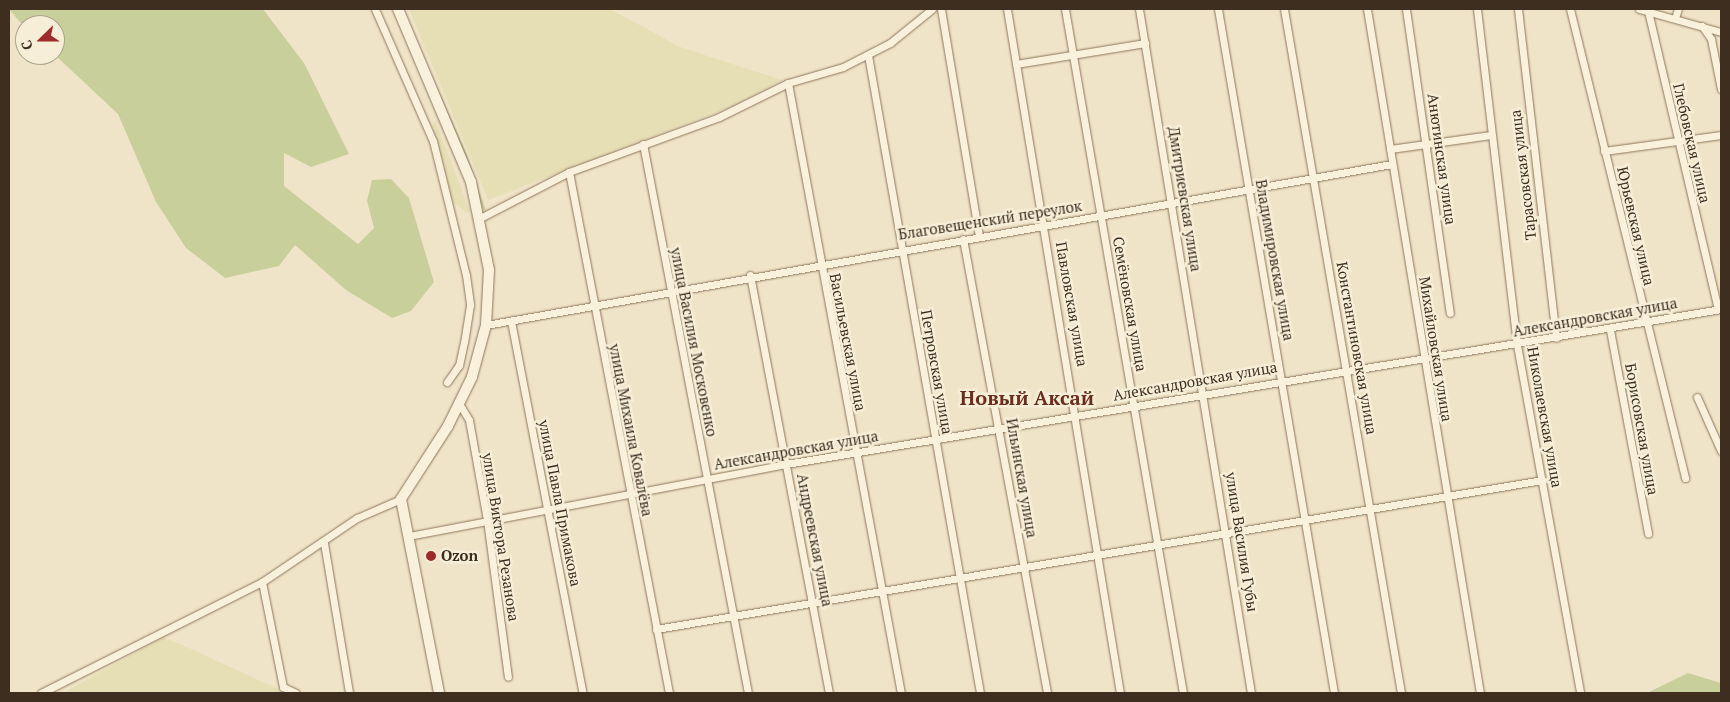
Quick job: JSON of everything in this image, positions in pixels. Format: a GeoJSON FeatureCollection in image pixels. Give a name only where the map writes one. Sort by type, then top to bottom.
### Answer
{"type":"FeatureCollection","features":[{"type":"Feature","properties":{"kind":"street"},"geometry":{"type":"LineString","coordinates":[[375,9],[434,141],[466,275],[470,306],[466,333],[458,365],[447,382]]}},
{"type":"Feature","properties":{"kind":"street"},"geometry":{"type":"LineString","coordinates":[[41,693],[262,582],[324,543],[357,518],[401,499],[460,405],[486,325],[489,270],[482,217],[398,9]]}},
{"type":"Feature","properties":{"kind":"street"},"geometry":{"type":"LineString","coordinates":[[482,217],[502,210],[569,172],[719,117],[788,83],[868,55],[932,9]]}},
{"type":"Feature","properties":{"kind":"street"},"geometry":{"type":"LineString","coordinates":[[941,9],[979,236]]}},
{"type":"Feature","properties":{"kind":"street","name":"Павловская улица"},"geometry":{"type":"LineString","coordinates":[[1008,9],[1077,416],[1120,693]]}},
{"type":"Feature","properties":{"kind":"street","name":"Семёновская улица"},"geometry":{"type":"LineString","coordinates":[[1065,9],[1100,216],[1160,547],[1183,693]]}},
{"type":"Feature","properties":{"kind":"street","name":"Дмитриевская улица"},"geometry":{"type":"LineString","coordinates":[[1139,9],[1173,204],[1202,395]]}},
{"type":"Feature","properties":{"kind":"street","name":"Владимировская улица"},"geometry":{"type":"LineString","coordinates":[[1218,9],[1334,693]]}},
{"type":"Feature","properties":{"kind":"street","name":"Константиновская улица"},"geometry":{"type":"LineString","coordinates":[[1284,9],[1372,510],[1401,693]]}},
{"type":"Feature","properties":{"kind":"street","name":"Михайловская улица"},"geometry":{"type":"LineString","coordinates":[[1367,9],[1425,360],[1445,497],[1480,693]]}},
{"type":"Feature","properties":{"kind":"street","name":"Анютинская улица"},"geometry":{"type":"LineString","coordinates":[[1406,9],[1450,313]]}},
{"type":"Feature","properties":{"kind":"street","name":"Николаевская улица"},"geometry":{"type":"LineString","coordinates":[[1477,9],[1518,345],[1580,693]]}},
{"type":"Feature","properties":{"kind":"street","name":"Тарасовская улица"},"geometry":{"type":"LineString","coordinates":[[1518,9],[1556,338]]}},
{"type":"Feature","properties":{"kind":"street","name":"Юрьевская улица"},"geometry":{"type":"LineString","coordinates":[[1570,9],[1645,323],[1685,478]]}},
{"type":"Feature","properties":{"kind":"street"},"geometry":{"type":"LineString","coordinates":[[1639,9],[1721,32]]}},
{"type":"Feature","properties":{"kind":"street"},"geometry":{"type":"LineString","coordinates":[[1675,18],[1678,9]]}},
{"type":"Feature","properties":{"kind":"street","name":"Глебовская улица"},"geometry":{"type":"LineString","coordinates":[[1648,12],[1677,140],[1720,309]]}},
{"type":"Feature","properties":{"kind":"street"},"geometry":{"type":"LineString","coordinates":[[1702,26],[1711,38],[1721,90]]}},
{"type":"Feature","properties":{"kind":"street"},"geometry":{"type":"LineString","coordinates":[[1016,64],[1145,43]]}},
{"type":"Feature","properties":{"kind":"street","name":"Петровская улица"},"geometry":{"type":"LineString","coordinates":[[868,55],[935,440],[962,579],[980,693]]}},
{"type":"Feature","properties":{"kind":"street","name":"Васильевская улица"},"geometry":{"type":"LineString","coordinates":[[788,83],[854,453],[901,693]]}},
{"type":"Feature","properties":{"kind":"street"},"geometry":{"type":"LineString","coordinates":[[1390,149],[1491,135]]}},
{"type":"Feature","properties":{"kind":"street"},"geometry":{"type":"LineString","coordinates":[[1604,151],[1721,135]]}},
{"type":"Feature","properties":{"kind":"street","name":"улица Василия Московенко"},"geometry":{"type":"LineString","coordinates":[[643,144],[668,292],[708,479],[748,693]]}},
{"type":"Feature","properties":{"kind":"street","name":"Благовещенский переулок"},"geometry":{"type":"LineString","coordinates":[[486,325],[750,275],[1249,191],[1392,164]]}},
{"type":"Feature","properties":{"kind":"street","name":"улица Михаила Ковалёва"},"geometry":{"type":"LineString","coordinates":[[569,172],[592,305],[669,693]]}},
{"type":"Feature","properties":{"kind":"street","name":"Ильинская улица"},"geometry":{"type":"LineString","coordinates":[[963,239],[1000,430],[1047,693]]}},
{"type":"Feature","properties":{"kind":"street","name":"Андреевская улица"},"geometry":{"type":"LineString","coordinates":[[750,275],[829,693]]}},
{"type":"Feature","properties":{"kind":"street","name":"Александровская улица"},"geometry":{"type":"LineString","coordinates":[[409,536],[629,492],[786,464],[1000,430],[1281,380],[1425,360],[1610,330],[1720,309]]}},
{"type":"Feature","properties":{"kind":"street","name":"улица Павла Примакова"},"geometry":{"type":"LineString","coordinates":[[511,321],[582,691]]}},
{"type":"Feature","properties":{"kind":"street","name":"Борисовская улица"},"geometry":{"type":"LineString","coordinates":[[1610,330],[1648,533]]}},
{"type":"Feature","properties":{"kind":"street","name":"улица Василия Губы"},"geometry":{"type":"LineString","coordinates":[[1202,395],[1228,534],[1252,693]]}},
{"type":"Feature","properties":{"kind":"street"},"geometry":{"type":"LineString","coordinates":[[1697,397],[1721,451]]}},
{"type":"Feature","properties":{"kind":"street","name":"улица Виктора Резанова"},"geometry":{"type":"LineString","coordinates":[[460,405],[469,420],[487,520],[508,677]]}},
{"type":"Feature","properties":{"kind":"street"},"geometry":{"type":"LineString","coordinates":[[656,629],[734,618],[1098,558],[1543,480]]}},
{"type":"Feature","properties":{"kind":"street"},"geometry":{"type":"LineString","coordinates":[[401,499],[439,693]]}},
{"type":"Feature","properties":{"kind":"street"},"geometry":{"type":"LineString","coordinates":[[324,543],[349,693]]}},
{"type":"Feature","properties":{"kind":"street"},"geometry":{"type":"LineString","coordinates":[[262,582],[283,687],[296,693]]}},
{"type":"Feature","properties":{"kind":"shaded area"},"geometry":{"type":"Polygon","coordinates":[[[409,9],[610,9],[680,47],[782,80],[736,105],[488,200],[409,9]]]}},
{"type":"Feature","properties":{"kind":"shaded area"},"geometry":{"type":"Polygon","coordinates":[[[435,120],[470,211],[467,213],[452,201],[433,126],[435,120]]]}},
{"type":"Feature","properties":{"kind":"shaded area"},"geometry":{"type":"Polygon","coordinates":[[[163,637],[180,644],[287,693],[63,693],[163,637]]]}},
{"type":"Feature","properties":{"kind":"green space"},"geometry":{"type":"Polygon","coordinates":[[[9,9],[263,9],[304,63],[349,154],[311,167],[284,153],[284,186],[358,244],[374,228],[367,201],[372,180],[391,179],[409,198],[434,282],[411,311],[392,318],[346,290],[295,245],[279,266],[225,278],[186,248],[156,202],[118,114],[65,64],[65,15],[15,16],[9,9]]]}},
{"type":"Feature","properties":{"kind":"green space"},"geometry":{"type":"Polygon","coordinates":[[[402,9],[466,152],[486,211],[483,209],[402,9]]]}},
{"type":"Feature","properties":{"kind":"green space"},"geometry":{"type":"Polygon","coordinates":[[[1688,673],[1721,683],[1721,693],[1647,693],[1688,673]]]}},
{"type":"Feature","properties":{"kind":"place","name":"Ozon"},"geometry":{"type":"Point","coordinates":[431,556]}},
{"type":"Feature","properties":{"kind":"district","name":"Новый Аксай"},"geometry":{"type":"Point","coordinates":[1027,397]}}]}
